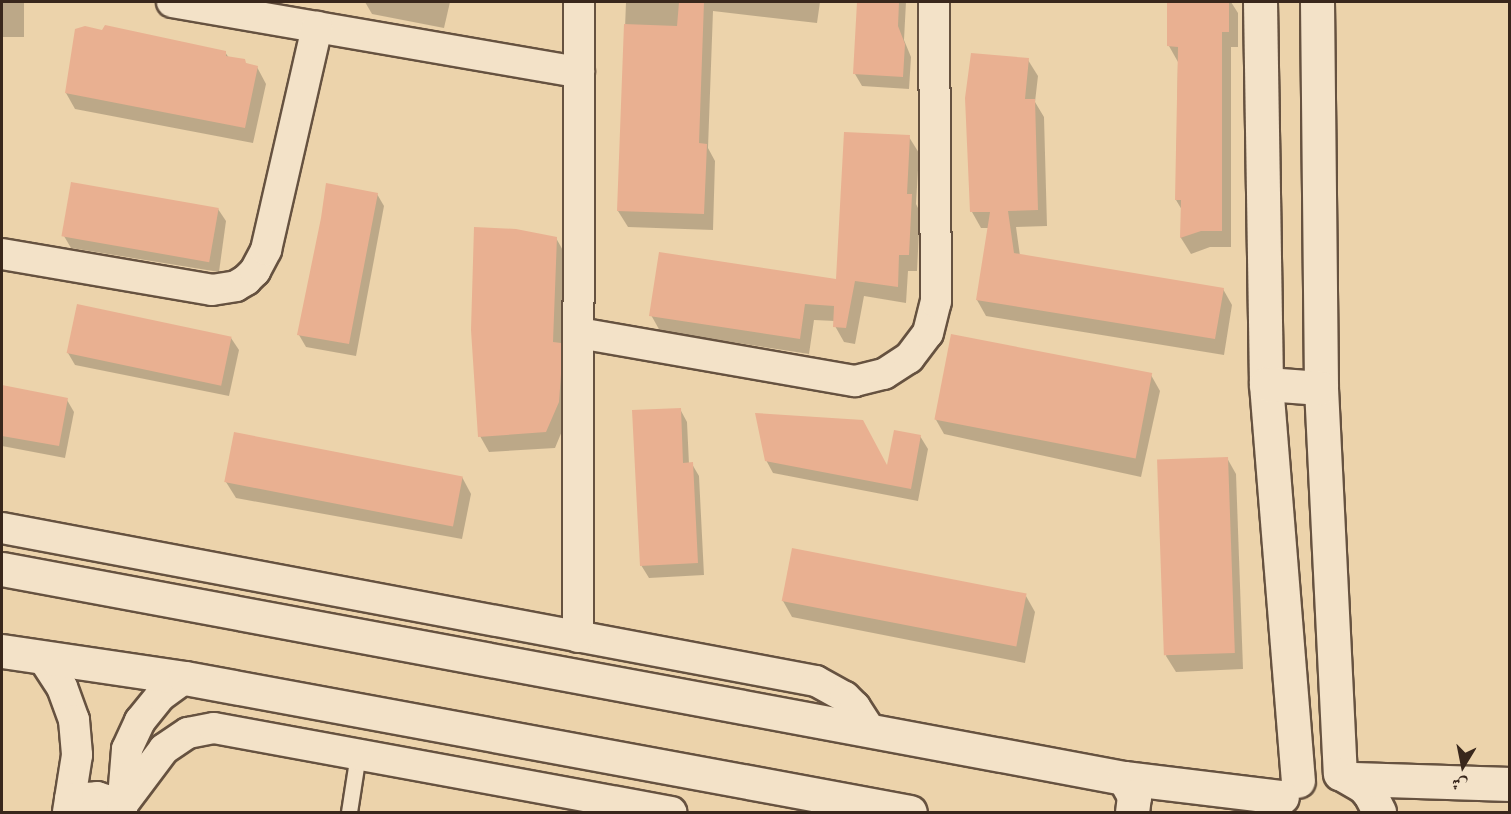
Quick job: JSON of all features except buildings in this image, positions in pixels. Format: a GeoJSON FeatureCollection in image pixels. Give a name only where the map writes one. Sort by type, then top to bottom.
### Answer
{"type":"FeatureCollection","features":[{"type":"Feature","properties":{"kind":"street"},"geometry":{"type":"LineString","coordinates":[[172,2],[579,72]]}},
{"type":"Feature","properties":{"kind":"street"},"geometry":{"type":"LineString","coordinates":[[578,637],[579,2]]}},
{"type":"Feature","properties":{"kind":"street"},"geometry":{"type":"LineString","coordinates":[[579,333],[855,381],[884,374],[909,358],[928,333],[936,302],[934,2]]}},
{"type":"Feature","properties":{"kind":"street"},"geometry":{"type":"LineString","coordinates":[[1260,2],[1266,384],[1285,797]]}},
{"type":"Feature","properties":{"kind":"street"},"geometry":{"type":"LineString","coordinates":[[1317,2],[1321,388],[1347,776],[1370,794],[1379,813]]}},
{"type":"Feature","properties":{"kind":"street"},"geometry":{"type":"LineString","coordinates":[[2,254],[212,291],[236,286],[246,280],[255,271],[266,250],[317,27]]}},
{"type":"Feature","properties":{"kind":"street"},"geometry":{"type":"LineString","coordinates":[[1266,384],[1321,388]]}},
{"type":"Feature","properties":{"kind":"street"},"geometry":{"type":"LineString","coordinates":[[2,528],[816,681],[845,697],[855,707],[871,732]]}},
{"type":"Feature","properties":{"kind":"street"},"geometry":{"type":"LineString","coordinates":[[2,569],[1124,778],[1285,797],[1318,773],[1509,784]]}},
{"type":"Feature","properties":{"kind":"street"},"geometry":{"type":"LineString","coordinates":[[2,651],[184,678],[910,813]]}},
{"type":"Feature","properties":{"kind":"street"},"geometry":{"type":"LineString","coordinates":[[43,658],[62,687],[74,720],[77,755],[69,806],[97,797],[122,809]]}},
{"type":"Feature","properties":{"kind":"street"},"geometry":{"type":"LineString","coordinates":[[122,809],[127,749],[140,721],[160,696],[184,678]]}},
{"type":"Feature","properties":{"kind":"street"},"geometry":{"type":"LineString","coordinates":[[122,809],[164,749],[188,733],[227,729],[671,813]]}},
{"type":"Feature","properties":{"kind":"street"},"geometry":{"type":"LineString","coordinates":[[1124,778],[1134,796],[1132,813]]}},
{"type":"Feature","properties":{"kind":"lane"},"geometry":{"type":"LineString","coordinates":[[349,813],[358,754]]}}]}
